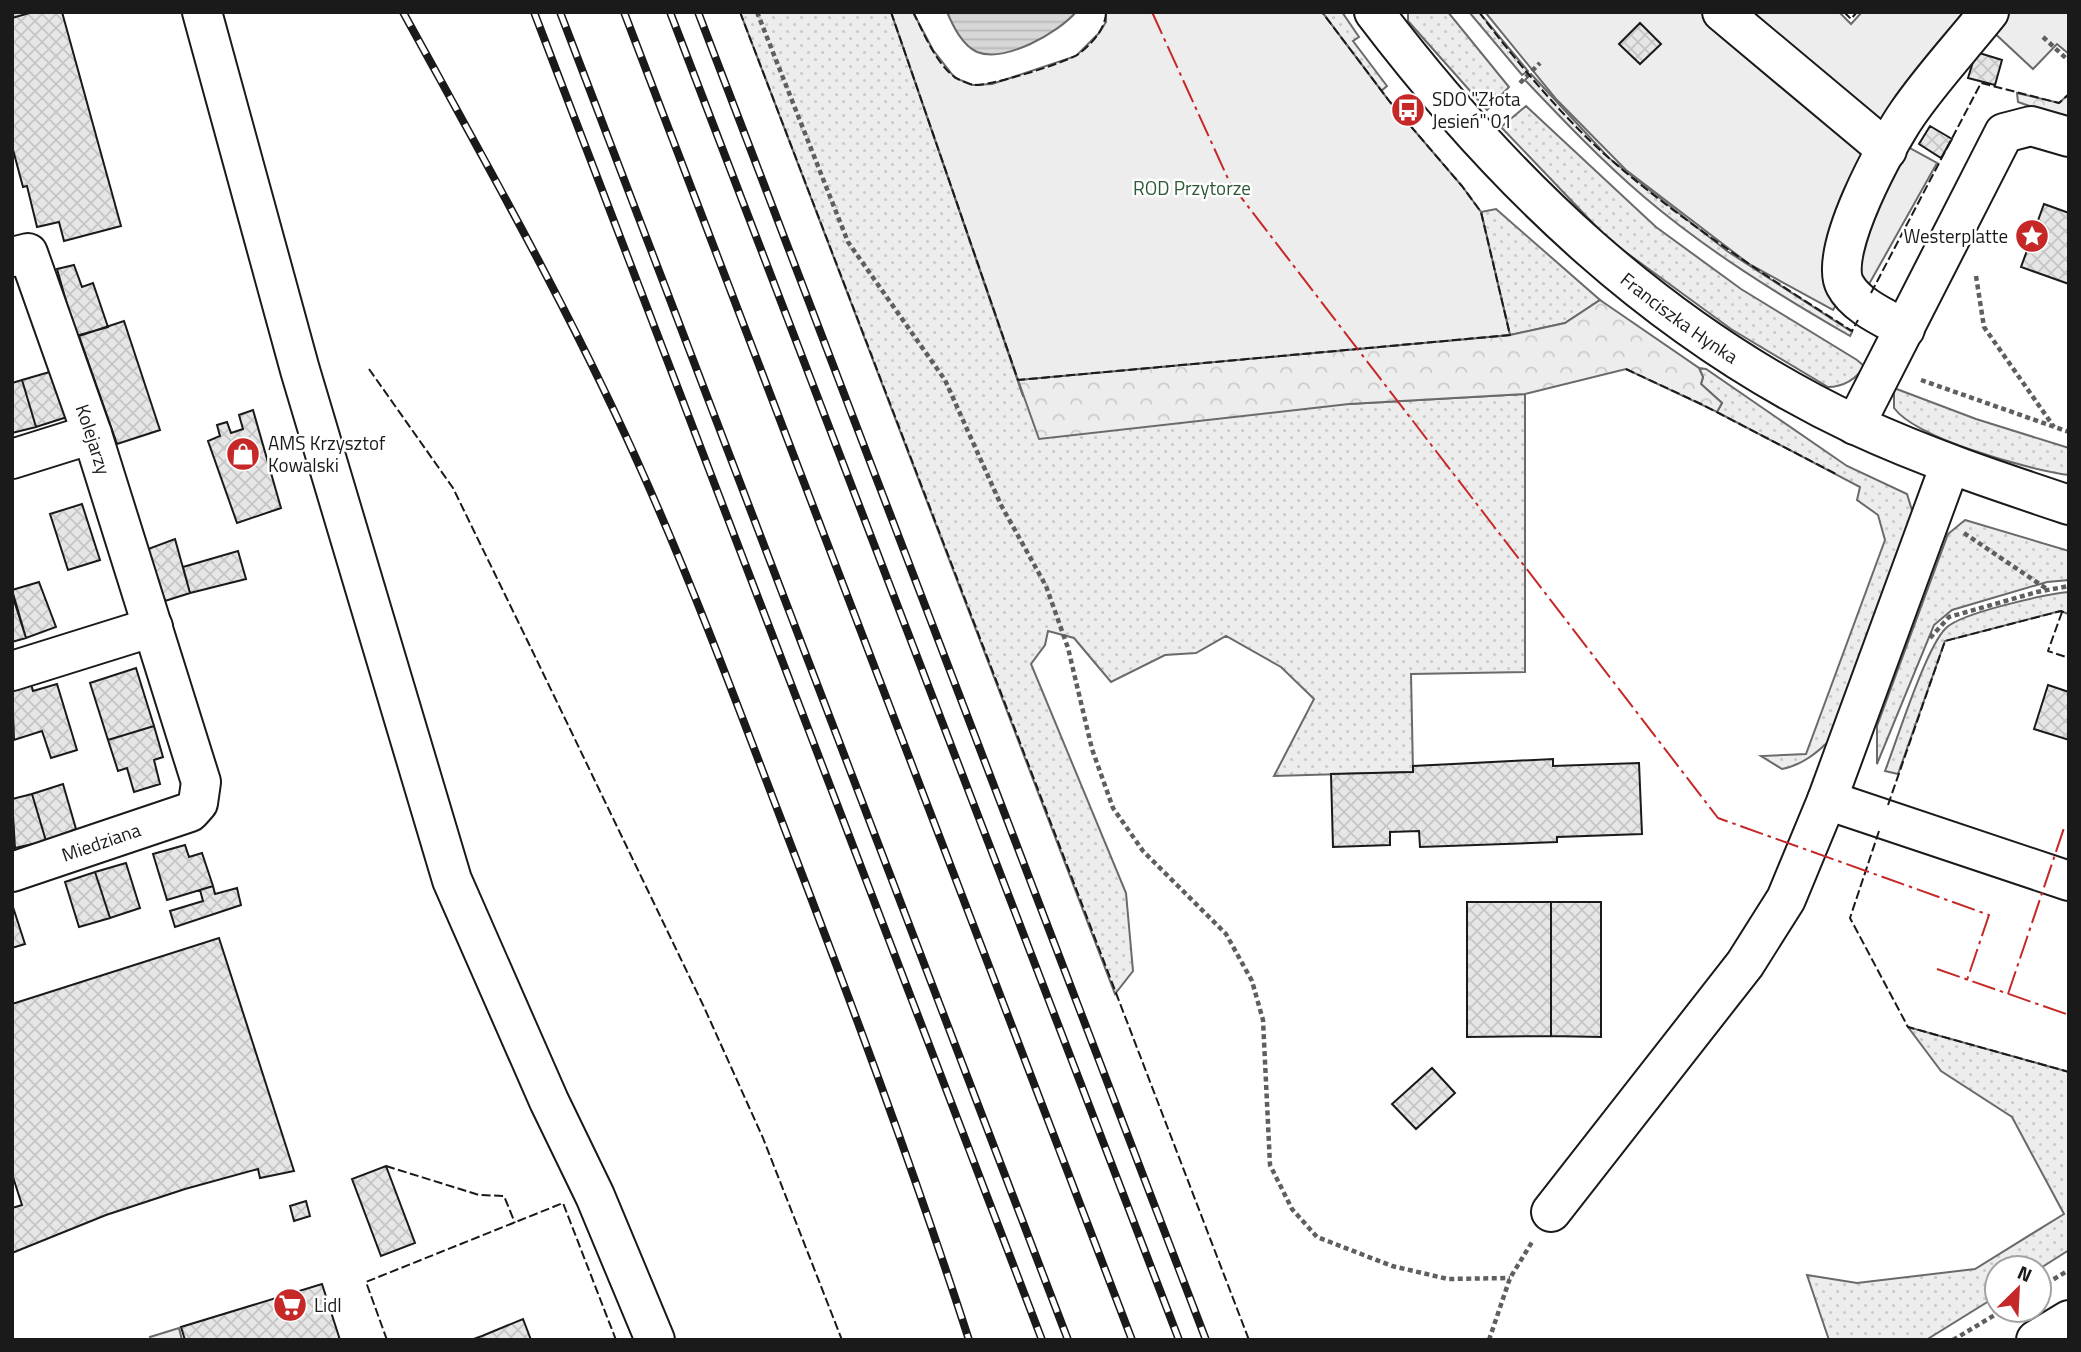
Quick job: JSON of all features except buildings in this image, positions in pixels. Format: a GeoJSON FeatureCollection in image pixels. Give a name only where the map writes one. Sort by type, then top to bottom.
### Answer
{"type":"FeatureCollection","features":[{"type":"Feature","properties":{"kind":"street"},"geometry":{"type":"LineString","coordinates":[[202,12],[300,370],[453,880],[549,1101],[595,1196],[655,1340]]}},
{"type":"Feature","properties":{"kind":"street","name":"Franciszka Hynka"},"geometry":{"type":"LineString","coordinates":[[1374,12],[1431,87],[1466,125],[1562,225],[1633,288],[1722,349],[1855,425],[1950,465],[2069,505]]}},
{"type":"Feature","properties":{"kind":"street"},"geometry":{"type":"LineString","coordinates":[[1722,12],[1886,150]]}},
{"type":"Feature","properties":{"kind":"street"},"geometry":{"type":"LineString","coordinates":[[1905,329],[1865,306],[1843,283],[1840,258],[1844,240],[1886,150],[1908,114],[1989,12]]}},
{"type":"Feature","properties":{"kind":"street"},"geometry":{"type":"LineString","coordinates":[[1855,425],[2004,132],[2031,126],[2069,137]]}},
{"type":"Feature","properties":{"kind":"street","name":"Kolejarzy"},"geometry":{"type":"LineString","coordinates":[[20,255],[92,434],[201,782],[198,803],[190,812]]}},
{"type":"Feature","properties":{"kind":"street"},"geometry":{"type":"LineString","coordinates":[[12,459],[92,434]]}},
{"type":"Feature","properties":{"kind":"street"},"geometry":{"type":"LineString","coordinates":[[1551,1212],[1745,964],[1786,899],[1827,800],[1950,465]]}},
{"type":"Feature","properties":{"kind":"street"},"geometry":{"type":"LineString","coordinates":[[12,671],[153,627]]}},
{"type":"Feature","properties":{"kind":"street"},"geometry":{"type":"LineString","coordinates":[[1827,800],[2069,881]]}},
{"type":"Feature","properties":{"kind":"street","name":"Miedziana"},"geometry":{"type":"LineString","coordinates":[[12,872],[190,812]]}},
{"type":"Feature","properties":{"kind":"path"},"geometry":{"type":"LineString","coordinates":[[757,12],[848,242],[945,380],[1001,505],[1046,586],[1068,648],[1092,749],[1114,808],[1143,851],[1226,934],[1252,981],[1263,1020],[1270,1165],[1292,1209],[1317,1237],[1392,1266],[1448,1279],[1510,1278]]}},
{"type":"Feature","properties":{"kind":"path"},"geometry":{"type":"LineString","coordinates":[[2043,37],[2069,61]]}},
{"type":"Feature","properties":{"kind":"path"},"geometry":{"type":"LineString","coordinates":[[1520,83],[1540,63]]}},
{"type":"Feature","properties":{"kind":"path"},"geometry":{"type":"LineString","coordinates":[[1976,275],[1984,327],[2031,399],[2054,427]]}},
{"type":"Feature","properties":{"kind":"path"},"geometry":{"type":"LineString","coordinates":[[1885,365],[2069,432]]}},
{"type":"Feature","properties":{"kind":"path"},"geometry":{"type":"LineString","coordinates":[[1936,506],[1965,534],[2048,589]]}},
{"type":"Feature","properties":{"kind":"path"},"geometry":{"type":"LineString","coordinates":[[1926,647],[1935,630],[1949,617],[2048,589],[2069,586]]}},
{"type":"Feature","properties":{"kind":"path"},"geometry":{"type":"LineString","coordinates":[[1489,1340],[1510,1278],[1551,1212]]}},
{"type":"Feature","properties":{"kind":"path"},"geometry":{"type":"LineString","coordinates":[[2053,1280],[2069,1270]]}},
{"type":"Feature","properties":{"kind":"path"},"geometry":{"type":"LineString","coordinates":[[1953,1340],[1983,1322]]}},
{"type":"Feature","properties":{"kind":"green space"},"geometry":{"type":"Polygon","coordinates":[[[740,12],[891,12],[1023,396],[1349,404],[1525,394],[1525,672],[1411,674],[1413,772],[1274,776],[1314,699],[1281,667],[1226,636],[1196,653],[1165,655],[1111,682],[1074,638],[1048,631],[1045,645],[1031,664],[1126,893],[1133,971],[1115,994],[740,12]]]}},
{"type":"Feature","properties":{"kind":"green space"},"geometry":{"type":"Polygon","coordinates":[[[1322,12],[1342,12],[1359,37],[1353,41],[1387,86],[1381,91],[1322,12]]]}},
{"type":"Feature","properties":{"kind":"green space"},"geometry":{"type":"Polygon","coordinates":[[[1408,12],[1448,12],[1509,87],[1487,110],[1408,21],[1408,12]]]}},
{"type":"Feature","properties":{"kind":"green space"},"geometry":{"type":"Polygon","coordinates":[[[1469,12],[1479,12],[1528,71],[1522,75],[1469,12]]]}},
{"type":"Feature","properties":{"kind":"green space"},"geometry":{"type":"Polygon","coordinates":[[[1531,74],[1609,158],[1727,251],[1852,332],[1850,336],[1744,271],[1667,216],[1582,140],[1525,80],[1531,74]]]}},
{"type":"Feature","properties":{"kind":"green space"},"geometry":{"type":"Polygon","coordinates":[[[2017,93],[2059,103],[2069,94],[2069,120],[2018,102],[2017,93]]]}},
{"type":"Feature","properties":{"kind":"green space"},"geometry":{"type":"Polygon","coordinates":[[[1526,106],[1656,227],[1741,289],[1857,360],[1864,366],[1861,371],[1844,384],[1828,387],[1731,329],[1609,240],[1501,127],[1526,106]]]}},
{"type":"Feature","properties":{"kind":"green space"},"geometry":{"type":"Polygon","coordinates":[[[1496,209],[1600,300],[1565,323],[1510,335],[1481,212],[1496,209]]]}},
{"type":"Feature","properties":{"kind":"green space"},"geometry":{"type":"Polygon","coordinates":[[[1600,300],[1699,368],[1703,377],[1701,384],[1722,403],[1717,412],[1626,369],[1525,394],[1349,404],[1039,439],[1018,380],[1510,335],[1565,323],[1600,300]]]}},
{"type":"Feature","properties":{"kind":"green space"},"geometry":{"type":"Polygon","coordinates":[[[1699,368],[1706,369],[1847,466],[1907,494],[1914,517],[1831,739],[1809,758],[1782,769],[1761,756],[1806,754],[1885,540],[1878,515],[1857,500],[1860,487],[1717,412],[1722,403],[1701,384],[1703,377],[1699,368]]]}},
{"type":"Feature","properties":{"kind":"green space"},"geometry":{"type":"Polygon","coordinates":[[[1894,388],[1976,419],[2069,448],[2069,475],[2003,460],[1949,442],[1926,431],[1907,420],[1894,408],[1894,388]]]}},
{"type":"Feature","properties":{"kind":"green space"},"geometry":{"type":"Polygon","coordinates":[[[1965,520],[2069,551],[2069,580],[2047,582],[1952,610],[1934,625],[1877,764],[1877,726],[1948,534],[1965,520]]]}},
{"type":"Feature","properties":{"kind":"green space"},"geometry":{"type":"Polygon","coordinates":[[[2069,592],[2069,614],[2060,611],[1945,641],[1898,774],[1885,771],[1921,673],[1938,638],[1946,628],[1968,616],[1985,611],[2024,600],[2069,592]]]}},
{"type":"Feature","properties":{"kind":"green space"},"geometry":{"type":"Polygon","coordinates":[[[1908,1027],[2069,1072],[2069,1250],[2053,1260],[2053,1254],[1999,1254],[2064,1214],[2012,1117],[1941,1071],[1908,1027]]]}},
{"type":"Feature","properties":{"kind":"green space"},"geometry":{"type":"Polygon","coordinates":[[[1983,1264],[1983,1305],[1926,1340],[1829,1340],[1807,1275],[1857,1283],[1975,1269],[1983,1264]]]}},
{"type":"Feature","properties":{"kind":"shaded area","name":"ROD Przytorze"},"geometry":{"type":"Polygon","coordinates":[[[891,12],[913,12],[933,50],[955,78],[973,85],[992,84],[1076,56],[1099,33],[1106,22],[1106,12],[1322,12],[1390,102],[1481,212],[1510,335],[1018,380],[891,12]]]}},
{"type":"Feature","properties":{"kind":"shaded area"},"geometry":{"type":"Polygon","coordinates":[[[947,12],[1076,12],[1057,29],[1030,44],[1016,50],[989,54],[977,52],[962,40],[947,12]]]}},
{"type":"Feature","properties":{"kind":"shaded area"},"geometry":{"type":"Polygon","coordinates":[[[1485,12],[1839,12],[1851,24],[1862,12],[2069,12],[2069,54],[2057,44],[2033,69],[1990,29],[1960,59],[1910,148],[1937,163],[1868,286],[1852,278],[1833,310],[1749,264],[1626,170],[1556,99],[1485,12]]]}},
{"type":"Feature","properties":{"kind":"shaded area"},"geometry":{"type":"Polygon","coordinates":[[[179,1328],[182,1340],[151,1340],[150,1337],[179,1328]]]}},
{"type":"Feature","properties":{"kind":"railway"},"geometry":{"type":"LineString","coordinates":[[403,12],[561,304],[620,423],[665,526],[701,611],[856,1018],[926,1211],[969,1340]]}},
{"type":"Feature","properties":{"kind":"railway"},"geometry":{"type":"LineString","coordinates":[[534,12],[1042,1340]]}},
{"type":"Feature","properties":{"kind":"railway"},"geometry":{"type":"LineString","coordinates":[[560,12],[1068,1340]]}},
{"type":"Feature","properties":{"kind":"railway"},"geometry":{"type":"LineString","coordinates":[[624,12],[1132,1340]]}},
{"type":"Feature","properties":{"kind":"railway"},"geometry":{"type":"LineString","coordinates":[[670,12],[1179,1340]]}},
{"type":"Feature","properties":{"kind":"railway"},"geometry":{"type":"LineString","coordinates":[[698,12],[1206,1340]]}},
{"type":"Feature","properties":{"kind":"fence"},"geometry":{"type":"LineString","coordinates":[[740,12],[1249,1340]]}},
{"type":"Feature","properties":{"kind":"fence"},"geometry":{"type":"LineString","coordinates":[[891,12],[1018,380],[1510,335],[1481,212],[1390,102],[1322,12]]}},
{"type":"Feature","properties":{"kind":"fence"},"geometry":{"type":"LineString","coordinates":[[913,12],[932,49],[950,74],[973,85],[1026,74],[1077,55],[1096,36],[1103,25],[1106,12]]}},
{"type":"Feature","properties":{"kind":"fence"},"geometry":{"type":"LineString","coordinates":[[1479,12],[1558,108],[1593,144],[1639,183],[1728,250],[1852,331],[1858,320]]}},
{"type":"Feature","properties":{"kind":"fence"},"geometry":{"type":"LineString","coordinates":[[1844,12],[1851,19],[1857,12]]}},
{"type":"Feature","properties":{"kind":"fence"},"geometry":{"type":"LineString","coordinates":[[1871,293],[1981,83],[2059,103],[2069,94]]}},
{"type":"Feature","properties":{"kind":"fence"},"geometry":{"type":"LineString","coordinates":[[369,369],[453,488],[529,644],[704,1007],[763,1138],[842,1340]]}},
{"type":"Feature","properties":{"kind":"fence"},"geometry":{"type":"LineString","coordinates":[[1626,369],[1701,404],[1836,474]]}},
{"type":"Feature","properties":{"kind":"fence"},"geometry":{"type":"LineString","coordinates":[[1888,805],[1945,641],[2061,611],[2069,614]]}},
{"type":"Feature","properties":{"kind":"fence"},"geometry":{"type":"LineString","coordinates":[[2062,612],[2048,651],[2069,658]]}},
{"type":"Feature","properties":{"kind":"fence"},"geometry":{"type":"LineString","coordinates":[[1879,831],[1850,918],[1908,1027],[2069,1072]]}},
{"type":"Feature","properties":{"kind":"fence"},"geometry":{"type":"LineString","coordinates":[[386,1166],[479,1195],[504,1196],[515,1223]]}},
{"type":"Feature","properties":{"kind":"fence"},"geometry":{"type":"LineString","coordinates":[[387,1340],[366,1282],[563,1203],[616,1340]]}},
{"type":"Feature","properties":{"kind":"power"},"geometry":{"type":"LineString","coordinates":[[1152,12],[1230,183],[1718,818],[1989,915],[1967,980]]}},
{"type":"Feature","properties":{"kind":"power"},"geometry":{"type":"LineString","coordinates":[[2008,994],[2064,828]]}},
{"type":"Feature","properties":{"kind":"power"},"geometry":{"type":"LineString","coordinates":[[1937,969],[2069,1015]]}},
{"type":"Feature","properties":{"kind":"place","name":"SDO \"Złota Jesień\" 01"},"geometry":{"type":"Point","coordinates":[1408,110]}},
{"type":"Feature","properties":{"kind":"place","name":"Westerplatte"},"geometry":{"type":"Point","coordinates":[2032,236]}},
{"type":"Feature","properties":{"kind":"place","name":"AMS Krzysztof Kowalski"},"geometry":{"type":"Point","coordinates":[243,454]}},
{"type":"Feature","properties":{"kind":"place","name":"Lidl"},"geometry":{"type":"Point","coordinates":[290,1305]}}]}
